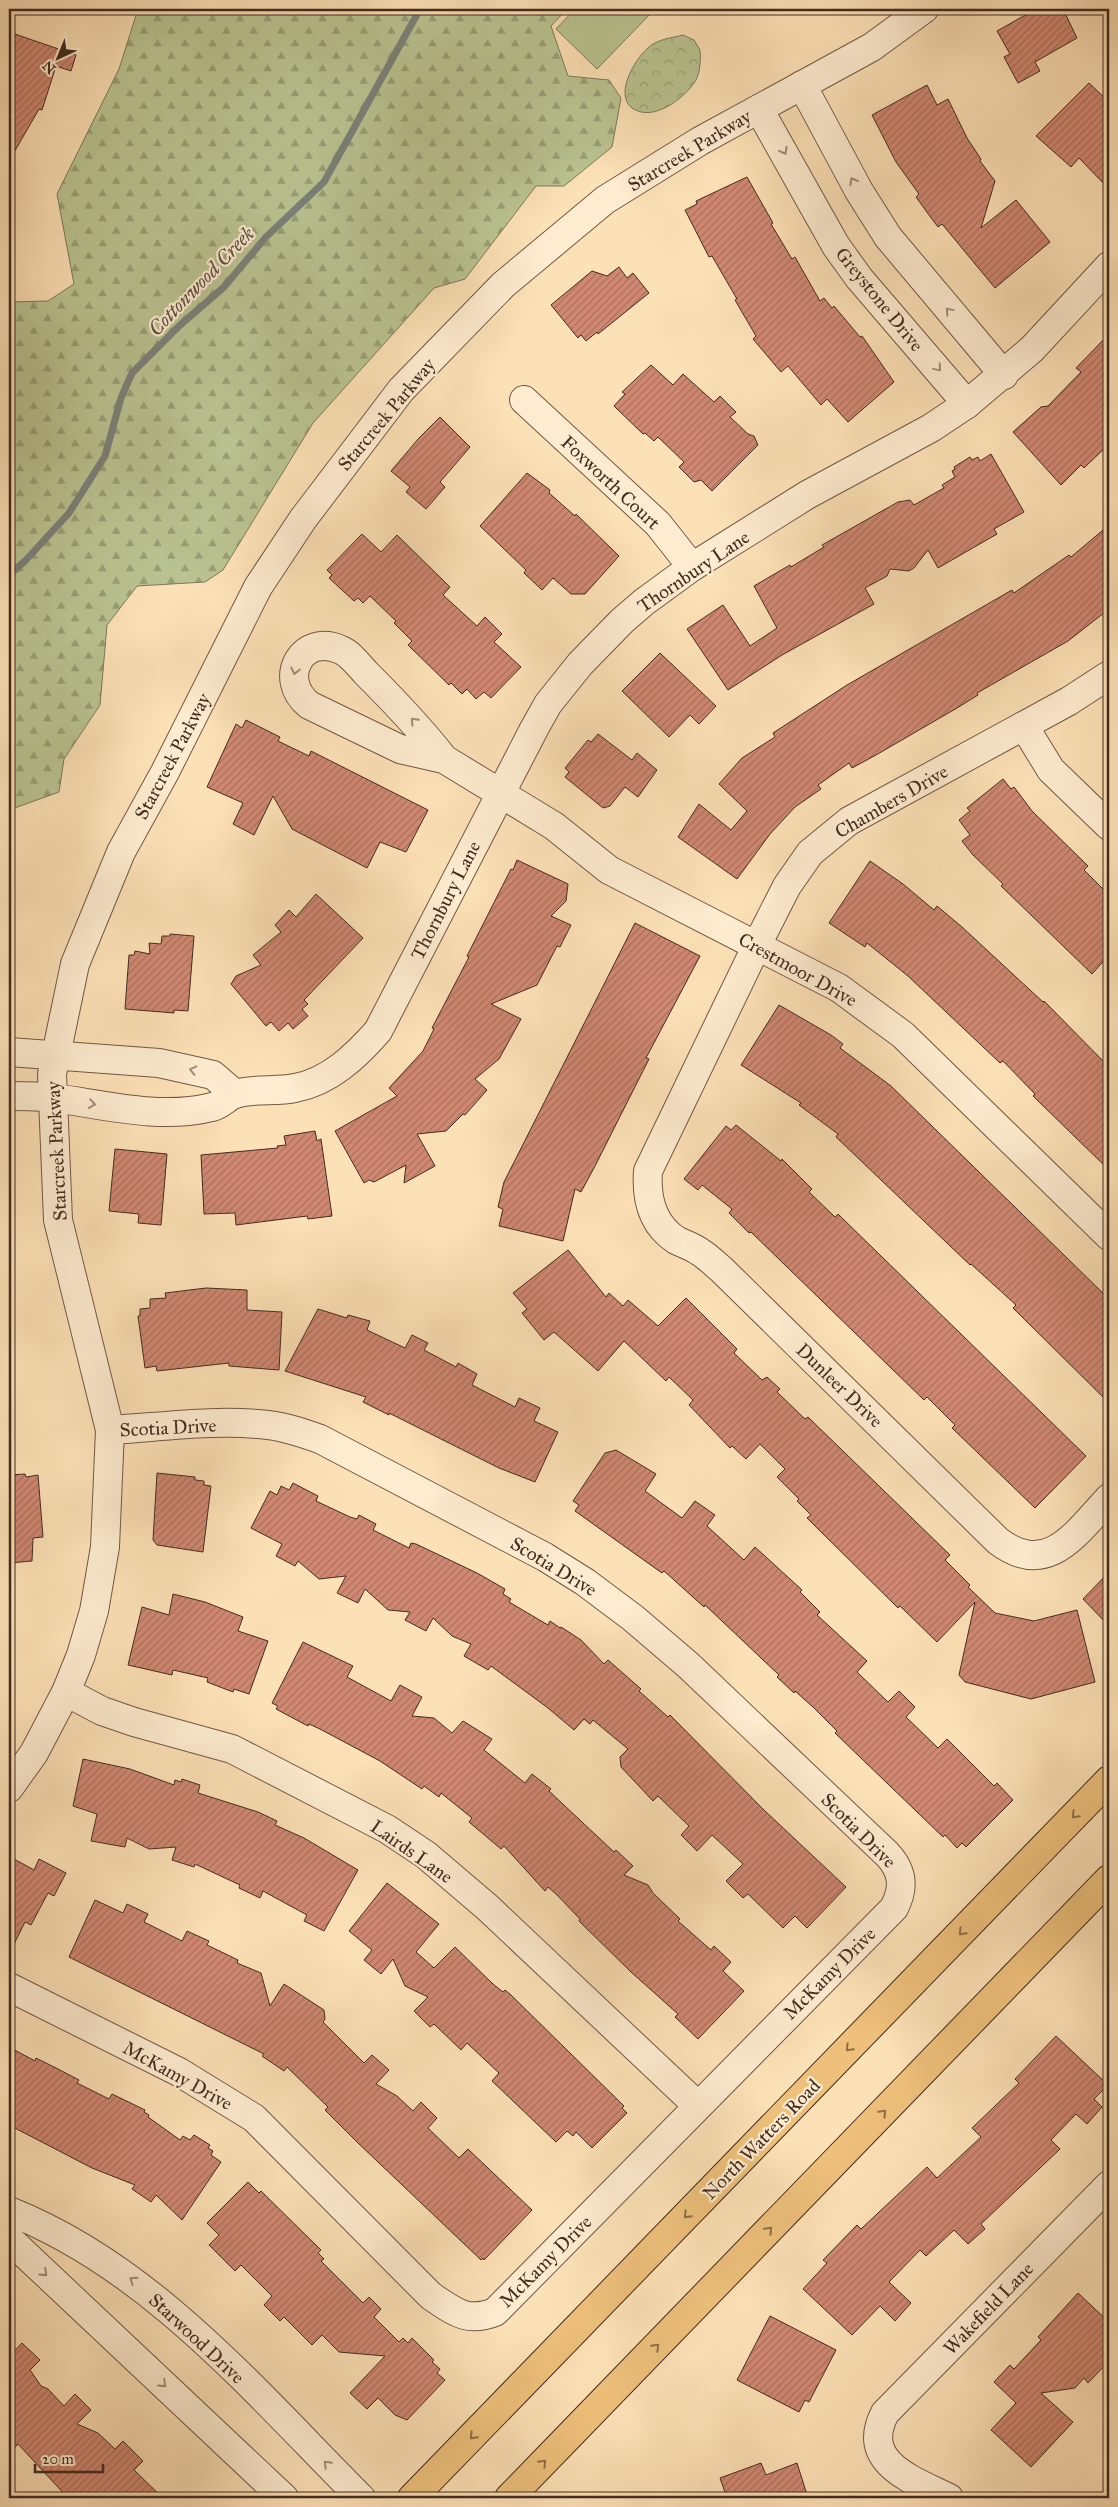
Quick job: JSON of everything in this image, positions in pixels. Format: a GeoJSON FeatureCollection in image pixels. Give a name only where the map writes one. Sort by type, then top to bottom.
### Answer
{"type":"FeatureCollection","features":[{"type":"Feature","properties":{"kind":"main road","name":"North Watters Road"},"geometry":{"type":"LineString","coordinates":[[412,2498],[1109,1780]]}},
{"type":"Feature","properties":{"kind":"main road"},"geometry":{"type":"LineString","coordinates":[[509,2498],[1109,1880]]}},
{"type":"Feature","properties":{"kind":"street","name":"Starcreek Parkway"},"geometry":{"type":"LineString","coordinates":[[9,1788],[34,1753],[66,1692],[81,1655],[94,1611],[106,1548],[110,1430],[58,1220],[52,1074],[74,964],[121,852],[165,772],[258,587],[314,504],[401,390],[503,285],[606,200],[700,140],[872,47],[924,9]]}},
{"type":"Feature","properties":{"kind":"street"},"geometry":{"type":"LineString","coordinates":[[802,85],[880,225],[975,343],[1004,375]]}},
{"type":"Feature","properties":{"kind":"street","name":"Greystone Drive"},"geometry":{"type":"LineString","coordinates":[[759,109],[836,246],[859,278],[967,404]]}},
{"type":"Feature","properties":{"kind":"street","name":"Thornbury Lane"},"geometry":{"type":"LineString","coordinates":[[9,1096],[52,1098],[142,1111],[182,1111],[214,1107],[235,1094],[303,1086],[338,1069],[360,1051],[378,1031],[499,793],[548,704],[580,664],[622,621],[692,567],[807,495],[931,428],[967,404],[1004,375],[1032,349],[1109,266]]}},
{"type":"Feature","properties":{"kind":"street","name":"Foxworth Court"},"geometry":{"type":"LineString","coordinates":[[524,400],[658,524],[692,567]]}},
{"type":"Feature","properties":{"kind":"street","name":"Crestmoor Drive"},"geometry":{"type":"LineString","coordinates":[[444,759],[417,724],[344,650],[327,645],[317,646],[308,650],[296,664],[293,678],[295,689],[309,705],[400,749],[444,759],[554,826],[610,870],[840,988],[903,1035],[1109,1236]]}},
{"type":"Feature","properties":{"kind":"street","name":"Chambers Drive"},"geometry":{"type":"LineString","coordinates":[[651,1209],[647,1190],[648,1171],[787,886],[810,853],[850,821],[1024,726],[1109,675]]}},
{"type":"Feature","properties":{"kind":"street"},"geometry":{"type":"LineString","coordinates":[[1024,726],[1052,770],[1109,826]]}},
{"type":"Feature","properties":{"kind":"street"},"geometry":{"type":"LineString","coordinates":[[9,1052],[158,1063],[213,1075],[235,1094]]}},
{"type":"Feature","properties":{"kind":"street","name":"Dunleer Drive"},"geometry":{"type":"LineString","coordinates":[[651,1209],[661,1226],[675,1239],[701,1252],[721,1270],[998,1541],[1010,1550],[1032,1555],[1054,1551],[1067,1543],[1109,1498]]}},
{"type":"Feature","properties":{"kind":"street","name":"Scotia Drive"},"geometry":{"type":"LineString","coordinates":[[110,1430],[216,1424],[268,1425],[290,1429],[320,1439],[546,1557],[585,1582],[633,1618],[688,1665],[887,1854],[900,1874],[902,1886]]}},
{"type":"Feature","properties":{"kind":"street","name":"Lairds Lane"},"geometry":{"type":"LineString","coordinates":[[66,1692],[102,1710],[134,1722],[232,1749],[387,1829],[426,1856],[487,1908],[698,2106]]}},
{"type":"Feature","properties":{"kind":"street","name":"McKamy Drive"},"geometry":{"type":"LineString","coordinates":[[9,1987],[179,2072],[254,2118],[432,2296],[458,2314],[470,2317],[483,2316],[495,2312],[894,1908],[900,1897],[902,1886]]}},
{"type":"Feature","properties":{"kind":"street","name":"Wakefield Lane"},"geometry":{"type":"LineString","coordinates":[[949,2498],[919,2483],[886,2462],[880,2451],[877,2438],[879,2425],[885,2413],[1109,2185]]}},
{"type":"Feature","properties":{"kind":"street","name":"Starwood Drive"},"geometry":{"type":"LineString","coordinates":[[9,2211],[47,2226],[94,2253],[142,2286],[216,2353],[361,2498]]}},
{"type":"Feature","properties":{"kind":"street"},"geometry":{"type":"LineString","coordinates":[[9,2239],[284,2498]]}},
{"type":"Feature","properties":{"kind":"green space"},"geometry":{"type":"Polygon","coordinates":[[[138,9],[567,9],[551,26],[568,76],[609,80],[621,98],[612,147],[564,186],[536,186],[465,279],[434,288],[313,423],[223,570],[205,582],[137,586],[107,625],[100,705],[64,759],[59,792],[9,810],[9,302],[48,301],[74,284],[57,194],[119,69],[138,9]]]}},
{"type":"Feature","properties":{"kind":"green space"},"geometry":{"type":"Polygon","coordinates":[[[575,9],[655,9],[597,69],[556,29],[575,9]]]}},
{"type":"Feature","properties":{"kind":"green space"},"geometry":{"type":"Polygon","coordinates":[[[683,35],[694,40],[700,50],[700,65],[696,80],[676,101],[659,110],[640,112],[632,108],[627,102],[625,94],[628,77],[637,60],[652,45],[665,39],[683,35]]]}},
{"type":"Feature","properties":{"kind":"building"},"geometry":{"type":"Polygon","coordinates":[[[1036,9],[1063,9],[1077,38],[1035,62],[1040,71],[1018,83],[1004,57],[1010,54],[997,31],[1036,9]]]}},
{"type":"Feature","properties":{"kind":"building"},"geometry":{"type":"Polygon","coordinates":[[[9,32],[76,55],[71,71],[56,66],[42,110],[39,109],[9,161],[9,32]]]}},
{"type":"Feature","properties":{"kind":"building"},"geometry":{"type":"Polygon","coordinates":[[[1089,83],[1109,102],[1109,189],[1079,158],[1071,167],[1036,136],[1089,83]]]}},
{"type":"Feature","properties":{"kind":"building"},"geometry":{"type":"Polygon","coordinates":[[[927,85],[937,105],[948,99],[967,138],[981,159],[980,161],[995,181],[981,228],[1016,200],[1050,242],[995,288],[942,224],[938,227],[916,197],[919,194],[896,162],[872,115],[927,85]]]}},
{"type":"Feature","properties":{"kind":"building"},"geometry":{"type":"Polygon","coordinates":[[[747,177],[773,223],[771,224],[792,259],[795,257],[820,301],[824,298],[832,308],[834,306],[860,337],[862,336],[894,382],[848,422],[827,399],[821,405],[788,366],[781,372],[753,339],[756,336],[735,300],[737,299],[712,256],[709,257],[685,210],[697,204],[696,201],[747,177]]]}},
{"type":"Feature","properties":{"kind":"building"},"geometry":{"type":"Polygon","coordinates":[[[619,267],[627,278],[633,273],[649,293],[598,334],[597,332],[586,341],[581,335],[578,338],[551,305],[592,271],[607,276],[619,267]]]}},
{"type":"Feature","properties":{"kind":"building"},"geometry":{"type":"Polygon","coordinates":[[[1109,334],[1109,444],[1084,468],[1081,465],[1061,485],[1013,432],[1041,407],[1048,406],[1081,372],[1076,368],[1109,334]]]}},
{"type":"Feature","properties":{"kind":"building"},"geometry":{"type":"Polygon","coordinates":[[[651,365],[673,385],[683,374],[714,402],[720,396],[736,412],[730,417],[748,434],[754,436],[758,445],[712,491],[701,480],[694,482],[679,467],[684,462],[658,437],[654,441],[645,433],[643,434],[614,406],[625,394],[622,392],[651,365]]]}},
{"type":"Feature","properties":{"kind":"building"},"geometry":{"type":"Polygon","coordinates":[[[440,417],[470,447],[440,482],[445,487],[426,509],[406,492],[410,487],[391,471],[440,417]]]}},
{"type":"Feature","properties":{"kind":"building"},"geometry":{"type":"Polygon","coordinates":[[[991,454],[1024,512],[994,529],[997,534],[938,568],[928,550],[914,568],[909,571],[890,569],[887,576],[865,588],[874,604],[782,655],[728,690],[687,629],[723,605],[750,646],[777,628],[754,586],[790,565],[791,567],[824,547],[822,545],[898,502],[910,500],[914,505],[944,488],[942,485],[955,477],[952,471],[955,469],[954,467],[970,457],[972,460],[978,457],[980,461],[991,454]]]}},
{"type":"Feature","properties":{"kind":"building"},"geometry":{"type":"Polygon","coordinates":[[[527,473],[550,490],[549,493],[575,516],[576,514],[619,556],[585,594],[571,594],[553,578],[542,590],[524,573],[526,570],[480,526],[527,473]]]}},
{"type":"Feature","properties":{"kind":"building"},"geometry":{"type":"Polygon","coordinates":[[[1109,525],[1109,609],[1068,641],[977,693],[978,695],[957,708],[876,755],[852,768],[849,763],[818,785],[821,789],[795,807],[770,834],[737,879],[678,837],[699,804],[731,830],[747,811],[719,784],[742,758],[775,737],[773,733],[847,685],[1012,590],[1014,593],[1069,555],[1071,557],[1109,525]]]}},
{"type":"Feature","properties":{"kind":"building"},"geometry":{"type":"Polygon","coordinates":[[[362,534],[381,552],[397,535],[450,587],[443,595],[477,626],[485,617],[502,634],[494,642],[521,667],[491,698],[484,692],[476,699],[467,689],[462,694],[451,683],[449,685],[408,645],[412,641],[394,623],[396,621],[370,596],[363,603],[358,598],[354,601],[329,578],[332,575],[327,570],[362,534]]]}},
{"type":"Feature","properties":{"kind":"building"},"geometry":{"type":"Polygon","coordinates":[[[660,653],[716,706],[699,724],[690,715],[669,737],[622,691],[660,653]]]}},
{"type":"Feature","properties":{"kind":"building"},"geometry":{"type":"Polygon","coordinates":[[[246,720],[280,737],[278,741],[309,756],[311,751],[428,810],[406,852],[380,842],[367,868],[292,829],[273,796],[254,835],[233,824],[243,803],[207,787],[236,724],[242,728],[246,720]]]}},
{"type":"Feature","properties":{"kind":"building"},"geometry":{"type":"Polygon","coordinates":[[[598,734],[632,760],[637,753],[657,770],[638,797],[625,787],[610,806],[603,808],[565,777],[569,772],[565,768],[588,740],[591,742],[598,734]]]}},
{"type":"Feature","properties":{"kind":"building"},"geometry":{"type":"Polygon","coordinates":[[[1003,779],[1011,789],[1014,787],[1032,811],[1088,866],[1084,870],[1109,895],[1109,955],[1092,974],[1001,886],[1003,884],[973,855],[962,841],[970,835],[959,820],[970,811],[967,808],[1003,779]]]}},
{"type":"Feature","properties":{"kind":"building"},"geometry":{"type":"Polygon","coordinates":[[[517,860],[568,884],[566,901],[551,916],[571,925],[560,947],[557,946],[537,985],[491,1004],[521,1019],[499,1059],[475,1079],[487,1090],[465,1115],[463,1114],[446,1131],[417,1134],[435,1166],[404,1183],[406,1165],[374,1182],[369,1180],[364,1183],[335,1131],[397,1096],[389,1088],[423,1051],[434,1029],[432,1028],[469,957],[467,956],[517,860]]]}},
{"type":"Feature","properties":{"kind":"building"},"geometry":{"type":"Polygon","coordinates":[[[870,861],[903,884],[934,910],[937,906],[962,927],[1044,1001],[1109,1067],[1109,1170],[1033,1096],[1035,1094],[1003,1061],[1000,1063],[908,976],[867,943],[865,947],[829,923],[870,861]]]}},
{"type":"Feature","properties":{"kind":"building"},"geometry":{"type":"Polygon","coordinates":[[[316,894],[363,938],[304,1000],[308,1004],[302,1009],[308,1016],[293,1029],[288,1023],[279,1031],[271,1022],[266,1026],[231,984],[236,976],[261,965],[253,955],[281,932],[275,925],[289,910],[296,917],[316,894]]]}},
{"type":"Feature","properties":{"kind":"building"},"geometry":{"type":"Polygon","coordinates":[[[635,923],[700,956],[646,1058],[649,1059],[595,1166],[581,1192],[575,1189],[563,1241],[499,1226],[503,1209],[498,1207],[504,1182],[635,923]]]}},
{"type":"Feature","properties":{"kind":"building"},"geometry":{"type":"Polygon","coordinates":[[[170,934],[194,936],[188,1011],[174,1010],[174,1013],[125,1009],[129,955],[134,955],[135,951],[150,954],[149,943],[161,944],[162,936],[170,936],[170,934]]]}},
{"type":"Feature","properties":{"kind":"building"},"geometry":{"type":"Polygon","coordinates":[[[779,1005],[831,1035],[843,1044],[840,1048],[891,1086],[1109,1299],[1109,1403],[1013,1308],[1016,1305],[970,1265],[836,1137],[838,1134],[799,1105],[801,1103],[741,1065],[779,1005]]]}},
{"type":"Feature","properties":{"kind":"building"},"geometry":{"type":"Polygon","coordinates":[[[736,1125],[781,1161],[782,1159],[812,1189],[809,1192],[835,1217],[838,1214],[1086,1456],[1035,1508],[952,1428],[955,1425],[927,1397],[924,1400],[751,1232],[749,1233],[729,1213],[732,1209],[702,1185],[698,1190],[684,1179],[726,1126],[731,1130],[736,1125]]]}},
{"type":"Feature","properties":{"kind":"building"},"geometry":{"type":"Polygon","coordinates":[[[315,1131],[317,1141],[321,1139],[332,1216],[308,1219],[307,1216],[236,1225],[235,1213],[204,1214],[201,1155],[278,1148],[277,1146],[286,1145],[284,1136],[315,1131]]]}},
{"type":"Feature","properties":{"kind":"building"},"geometry":{"type":"Polygon","coordinates":[[[115,1149],[167,1154],[161,1225],[138,1223],[139,1214],[109,1211],[115,1149]]]}},
{"type":"Feature","properties":{"kind":"building"},"geometry":{"type":"Polygon","coordinates":[[[568,1250],[606,1297],[609,1293],[623,1306],[628,1300],[658,1326],[686,1298],[737,1349],[734,1353],[762,1380],[767,1377],[780,1389],[777,1392],[805,1419],[808,1417],[950,1555],[945,1560],[970,1585],[968,1587],[995,1613],[1034,1621],[1077,1610],[1095,1682],[1031,1699],[965,1682],[959,1675],[975,1602],[937,1642],[900,1606],[898,1608],[807,1518],[811,1515],[797,1501],[799,1499],[777,1477],[785,1469],[760,1444],[746,1459],[732,1446],[730,1448],[689,1405],[693,1400],[669,1377],[666,1381],[624,1341],[598,1371],[554,1332],[544,1340],[522,1313],[527,1309],[513,1293],[568,1250]]]}},
{"type":"Feature","properties":{"kind":"building"},"geometry":{"type":"Polygon","coordinates":[[[206,1288],[247,1290],[247,1310],[282,1312],[279,1370],[229,1366],[229,1363],[157,1371],[156,1366],[145,1368],[138,1316],[140,1316],[140,1309],[150,1308],[150,1299],[166,1298],[165,1293],[206,1288]]]}},
{"type":"Feature","properties":{"kind":"building"},"geometry":{"type":"Polygon","coordinates":[[[318,1309],[347,1318],[348,1315],[370,1321],[367,1330],[405,1348],[412,1335],[428,1343],[424,1350],[456,1367],[458,1363],[477,1374],[472,1385],[515,1407],[519,1398],[540,1408],[534,1421],[558,1432],[535,1482],[499,1468],[363,1402],[366,1397],[285,1371],[318,1309]]]}},
{"type":"Feature","properties":{"kind":"building"},"geometry":{"type":"Polygon","coordinates":[[[616,1450],[656,1474],[645,1491],[682,1518],[695,1501],[715,1515],[707,1526],[744,1560],[755,1547],[802,1590],[800,1592],[820,1612],[817,1615],[867,1661],[857,1672],[888,1702],[899,1691],[915,1707],[906,1717],[938,1748],[947,1739],[994,1786],[997,1783],[1013,1800],[966,1847],[962,1843],[957,1848],[945,1835],[943,1837],[835,1733],[837,1731],[813,1707],[777,1677],[779,1675],[705,1605],[704,1607],[664,1571],[662,1573],[575,1511],[579,1505],[573,1501],[605,1453],[616,1450]]]}},
{"type":"Feature","properties":{"kind":"building"},"geometry":{"type":"Polygon","coordinates":[[[157,1473],[195,1477],[195,1480],[204,1481],[204,1485],[211,1486],[203,1552],[157,1545],[153,1540],[157,1473]]]}},
{"type":"Feature","properties":{"kind":"building"},"geometry":{"type":"Polygon","coordinates":[[[25,1474],[26,1477],[38,1475],[43,1537],[33,1538],[32,1561],[9,1563],[9,1475],[25,1474]]]}},
{"type":"Feature","properties":{"kind":"building"},"geometry":{"type":"Polygon","coordinates":[[[293,1483],[318,1496],[316,1501],[350,1517],[357,1519],[359,1515],[376,1524],[373,1530],[409,1548],[411,1543],[416,1544],[477,1573],[505,1589],[503,1594],[511,1599],[509,1602],[548,1625],[550,1621],[581,1640],[604,1664],[608,1660],[641,1689],[639,1691],[668,1717],[670,1715],[764,1810],[846,1887],[807,1928],[795,1916],[783,1928],[748,1894],[743,1898],[726,1881],[743,1864],[712,1835],[697,1851],[681,1835],[689,1826],[658,1796],[653,1801],[621,1767],[620,1757],[628,1749],[593,1720],[590,1724],[584,1719],[574,1730],[548,1708],[491,1666],[488,1670],[464,1656],[471,1644],[452,1636],[433,1618],[426,1631],[405,1620],[410,1612],[388,1610],[365,1589],[358,1603],[337,1593],[346,1576],[319,1579],[298,1561],[295,1566],[276,1556],[282,1544],[251,1528],[270,1491],[277,1495],[281,1486],[289,1490],[293,1483]]]}},
{"type":"Feature","properties":{"kind":"building"},"geometry":{"type":"Polygon","coordinates":[[[1109,1572],[1109,1626],[1083,1599],[1109,1572]]]}},
{"type":"Feature","properties":{"kind":"building"},"geometry":{"type":"Polygon","coordinates":[[[173,1594],[205,1602],[243,1617],[238,1631],[268,1641],[249,1694],[234,1689],[233,1692],[207,1682],[208,1678],[173,1670],[172,1675],[128,1665],[142,1607],[169,1615],[173,1594]]]}},
{"type":"Feature","properties":{"kind":"building"},"geometry":{"type":"Polygon","coordinates":[[[303,1642],[353,1666],[347,1677],[391,1701],[400,1685],[422,1697],[412,1716],[434,1718],[452,1733],[463,1721],[492,1739],[484,1750],[525,1783],[532,1774],[551,1789],[549,1791],[614,1852],[616,1850],[633,1866],[624,1875],[648,1885],[653,1893],[680,1919],[678,1921],[711,1950],[714,1946],[731,1962],[723,1971],[744,1991],[698,2039],[675,2017],[678,2014],[631,1972],[579,1921],[580,1919],[556,1894],[548,1887],[545,1891],[504,1846],[501,1849],[469,1822],[472,1818],[441,1793],[439,1797],[424,1786],[422,1789],[380,1761],[320,1729],[309,1724],[308,1726],[276,1709],[278,1706],[272,1703],[303,1642]]]}},
{"type":"Feature","properties":{"kind":"building"},"geometry":{"type":"Polygon","coordinates":[[[83,1759],[130,1769],[174,1785],[175,1780],[181,1782],[182,1779],[200,1785],[198,1793],[258,1812],[277,1821],[275,1825],[304,1838],[358,1870],[324,1931],[304,1921],[307,1915],[263,1891],[260,1898],[239,1888],[240,1885],[195,1864],[194,1867],[172,1860],[176,1847],[149,1849],[127,1838],[125,1847],[91,1841],[97,1814],[73,1806],[83,1759]]]}},
{"type":"Feature","properties":{"kind":"building"},"geometry":{"type":"Polygon","coordinates":[[[14,1859],[34,1870],[39,1859],[66,1873],[54,1896],[48,1893],[31,1925],[25,1922],[9,1954],[9,1872],[14,1859]]]}},
{"type":"Feature","properties":{"kind":"building"},"geometry":{"type":"Polygon","coordinates":[[[387,1883],[439,1924],[416,1952],[434,1968],[455,1947],[493,1984],[503,1992],[505,1990],[511,1995],[624,2106],[622,2108],[627,2113],[592,2148],[576,2132],[573,2136],[567,2131],[556,2142],[492,2081],[499,2073],[467,2043],[461,2050],[434,2024],[430,2027],[414,2011],[428,1997],[405,1986],[393,1959],[381,1974],[364,1960],[372,1950],[349,1931],[387,1883]]]}},
{"type":"Feature","properties":{"kind":"building"},"geometry":{"type":"Polygon","coordinates":[[[95,1900],[123,1913],[127,1904],[148,1914],[144,1922],[182,1941],[187,1931],[209,1941],[207,1945],[238,1960],[237,1963],[261,1973],[270,2006],[284,1984],[324,2010],[325,2019],[323,2022],[364,2063],[372,2055],[389,2070],[376,2084],[397,2096],[413,2111],[421,2102],[437,2118],[428,2128],[459,2158],[468,2149],[532,2210],[484,2260],[483,2258],[481,2260],[358,2143],[325,2110],[328,2107],[287,2067],[284,2071],[262,2056],[264,2054],[69,1957],[95,1900]]]}},
{"type":"Feature","properties":{"kind":"building"},"geometry":{"type":"Polygon","coordinates":[[[1056,2036],[1108,2085],[1094,2099],[1102,2107],[1087,2124],[1076,2114],[1051,2140],[1060,2149],[981,2224],[985,2229],[968,2244],[954,2230],[926,2256],[920,2250],[889,2282],[911,2303],[895,2321],[880,2306],[852,2335],[803,2289],[827,2263],[823,2260],[857,2225],[861,2229],[927,2167],[937,2178],[981,2137],[972,2128],[1019,2083],[1015,2079],[1056,2036]]]}},
{"type":"Feature","properties":{"kind":"building"},"geometry":{"type":"Polygon","coordinates":[[[9,2047],[35,2061],[36,2058],[58,2069],[79,2080],[77,2083],[109,2099],[112,2094],[145,2110],[144,2112],[149,2115],[148,2117],[180,2140],[183,2136],[190,2140],[194,2135],[210,2145],[208,2148],[213,2151],[211,2155],[221,2162],[182,2220],[156,2195],[151,2202],[132,2189],[135,2185],[92,2168],[9,2125],[9,2047]]]}},
{"type":"Feature","properties":{"kind":"building"},"geometry":{"type":"Polygon","coordinates":[[[248,2182],[259,2193],[261,2191],[321,2250],[318,2253],[324,2259],[321,2261],[363,2303],[369,2297],[381,2309],[374,2317],[399,2342],[403,2338],[408,2343],[412,2338],[434,2360],[432,2362],[440,2369],[437,2373],[445,2380],[407,2420],[395,2415],[378,2398],[367,2409],[350,2393],[385,2356],[339,2352],[322,2335],[312,2345],[284,2317],[280,2321],[264,2305],[272,2296],[241,2265],[235,2271],[209,2245],[219,2235],[207,2223],[248,2182]]]}},
{"type":"Feature","properties":{"kind":"building"},"geometry":{"type":"Polygon","coordinates":[[[1078,2293],[1109,2322],[1109,2361],[1088,2383],[1084,2378],[1075,2388],[1041,2393],[1073,2422],[1031,2467],[991,2430],[1016,2403],[994,2382],[1010,2365],[1014,2369],[1041,2340],[1038,2337],[1078,2293]]]}},
{"type":"Feature","properties":{"kind":"building"},"geometry":{"type":"Polygon","coordinates":[[[770,2316],[836,2350],[809,2402],[805,2400],[799,2412],[737,2380],[770,2316]]]}},
{"type":"Feature","properties":{"kind":"building"},"geometry":{"type":"Polygon","coordinates":[[[22,2343],[40,2360],[30,2370],[41,2386],[48,2389],[64,2406],[75,2394],[91,2410],[77,2424],[98,2433],[115,2449],[123,2441],[143,2461],[134,2470],[163,2498],[68,2498],[18,2444],[9,2454],[9,2357],[22,2343]]]}},
{"type":"Feature","properties":{"kind":"building"},"geometry":{"type":"Polygon","coordinates":[[[761,2463],[766,2475],[797,2463],[808,2498],[727,2498],[720,2478],[761,2463]]]}},
{"type":"Feature","properties":{"kind":"waterway","name":"Cottonwood Creek"},"geometry":{"type":"LineString","coordinates":[[9,575],[25,561],[69,513],[105,456],[121,398],[132,373],[179,326],[224,287],[266,237],[324,182],[420,9]]}}]}
